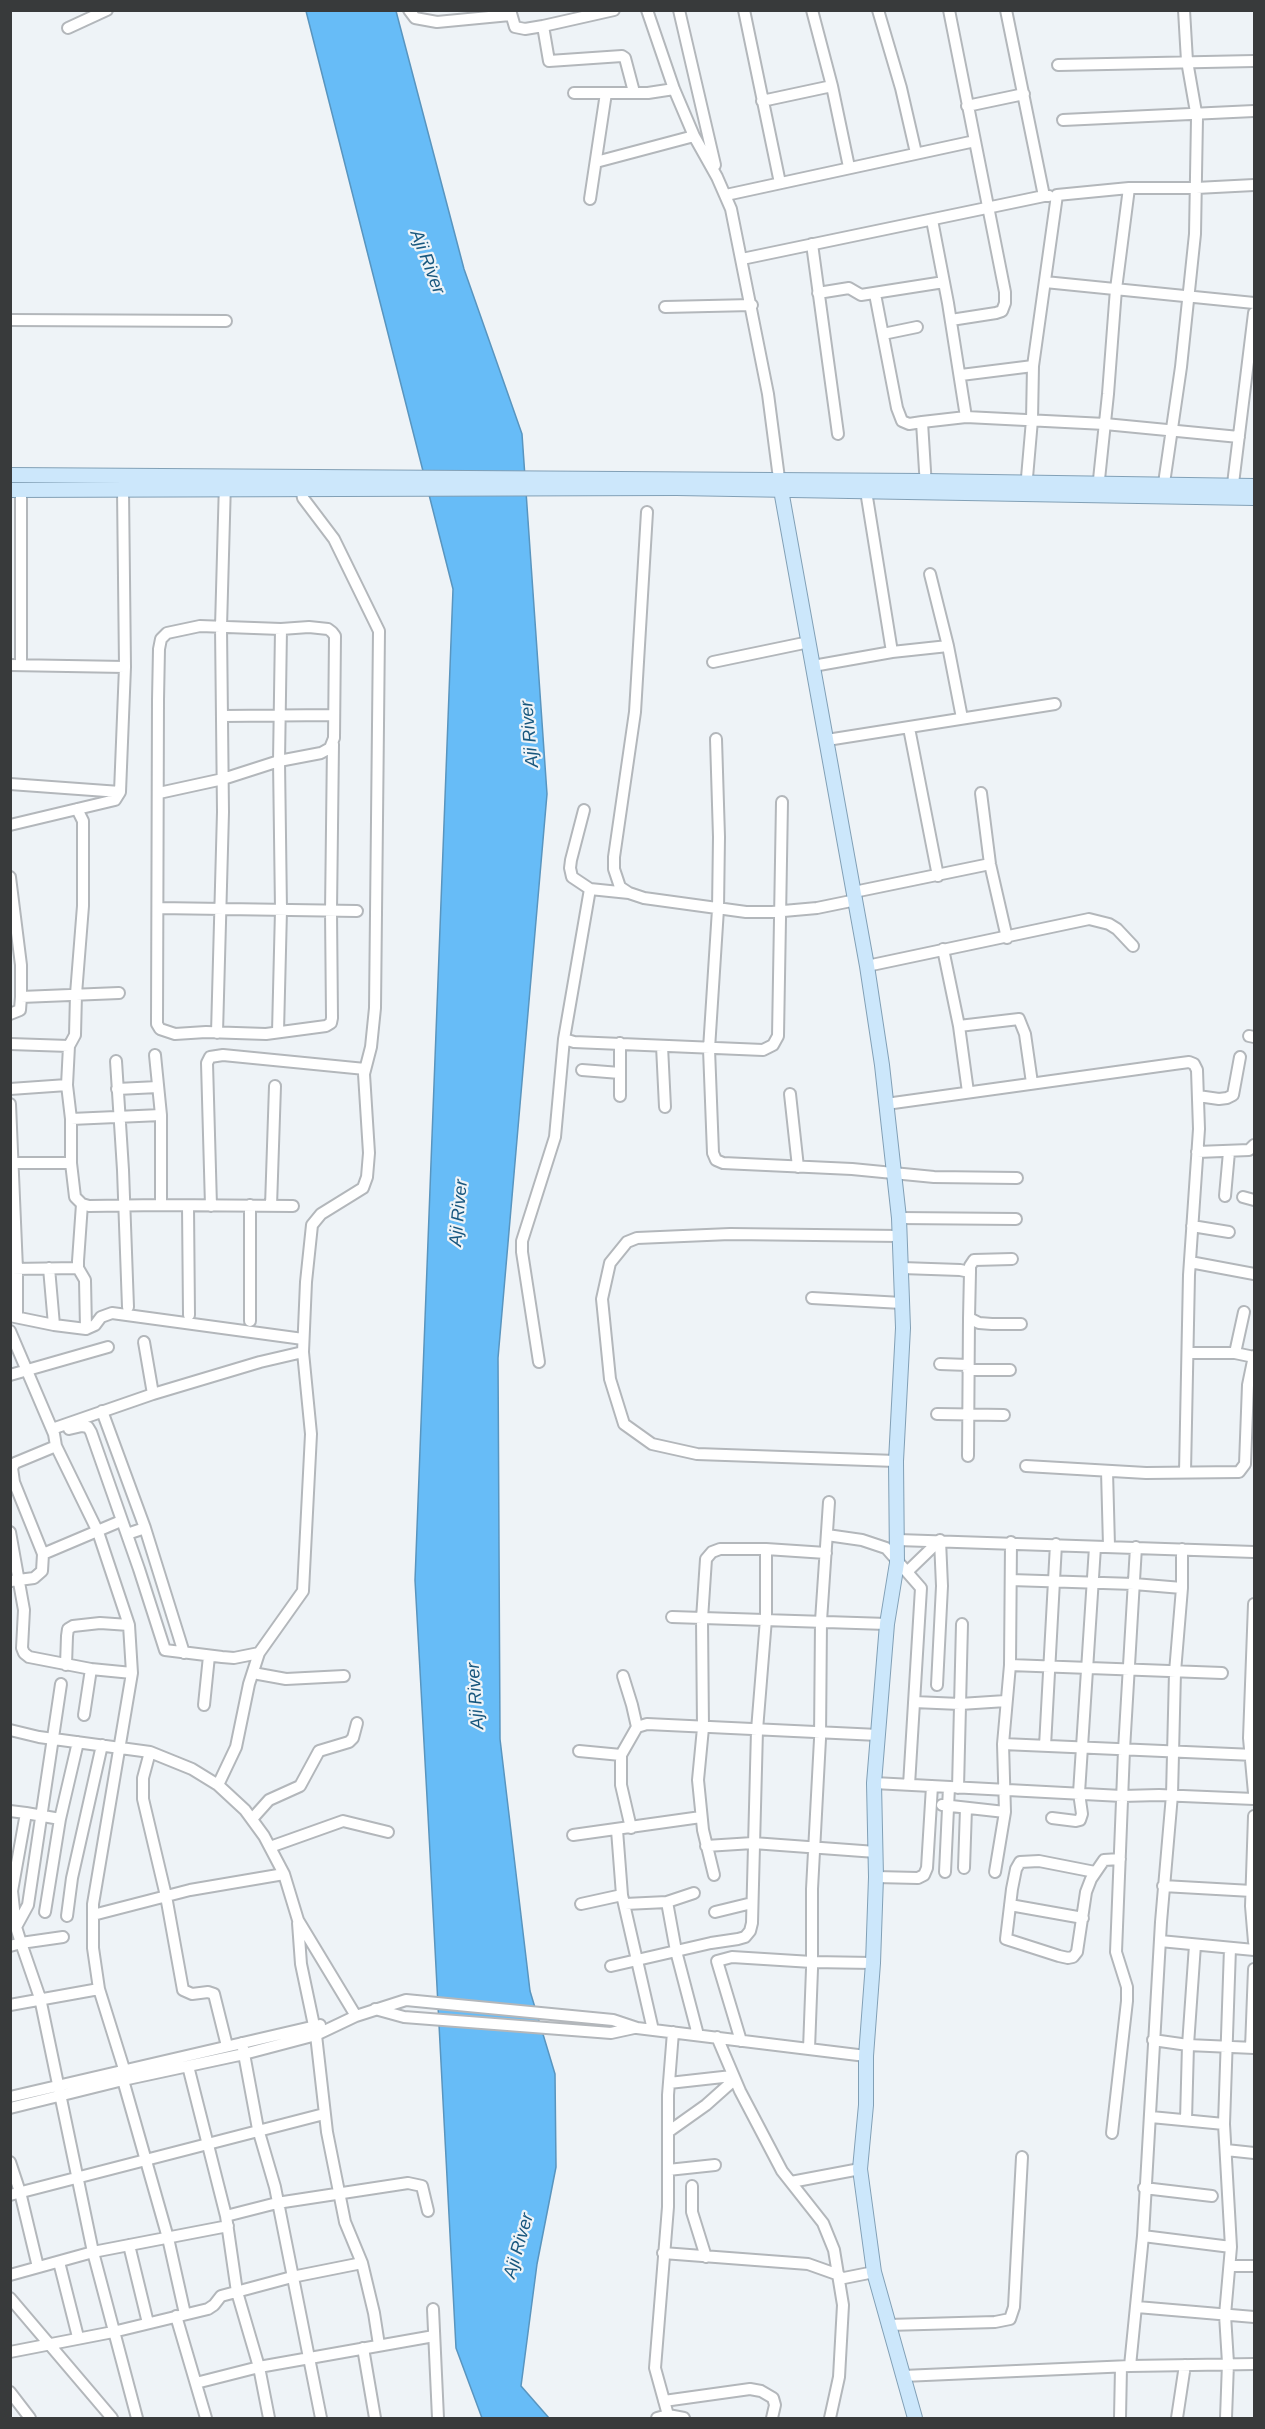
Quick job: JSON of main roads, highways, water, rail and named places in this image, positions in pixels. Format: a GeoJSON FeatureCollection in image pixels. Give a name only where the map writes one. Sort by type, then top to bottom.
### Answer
{"type":"FeatureCollection","features":[{"type":"Feature","properties":{"kind":"main road"},"geometry":{"type":"LineString","coordinates":[[10,475],[225,476],[300,483]]}},
{"type":"Feature","properties":{"kind":"main road"},"geometry":{"type":"LineString","coordinates":[[105,475],[105,490]]}},
{"type":"Feature","properties":{"kind":"main road"},"geometry":{"type":"LineString","coordinates":[[16,490],[225,490],[339,482],[677,484],[1232,492],[1254,498]]}},
{"type":"Feature","properties":{"kind":"main road"},"geometry":{"type":"LineString","coordinates":[[780,485],[866,491],[926,486]]}},
{"type":"Feature","properties":{"kind":"main road"},"geometry":{"type":"LineString","coordinates":[[780,485],[867,966],[899,1218],[902,1303],[897,1468],[898,1540],[903,1567],[886,1624],[874,1783],[876,1877],[873,1963],[866,2056],[866,2105],[860,2169],[874,2272],[915,2418]]}},
{"type":"Feature","properties":{"kind":"main road"},"geometry":{"type":"LineString","coordinates":[[1232,492],[1254,486]]}},
{"type":"Feature","properties":{"kind":"water","name":"Aji River"},"geometry":{"type":"Polygon","coordinates":[[[306,11],[396,11],[464,269],[522,434],[547,794],[498,1358],[500,1739],[530,1991],[555,2074],[556,2167],[537,2264],[521,2386],[549,2418],[482,2418],[456,2348],[415,1580],[453,589],[306,11]]]}}]}
